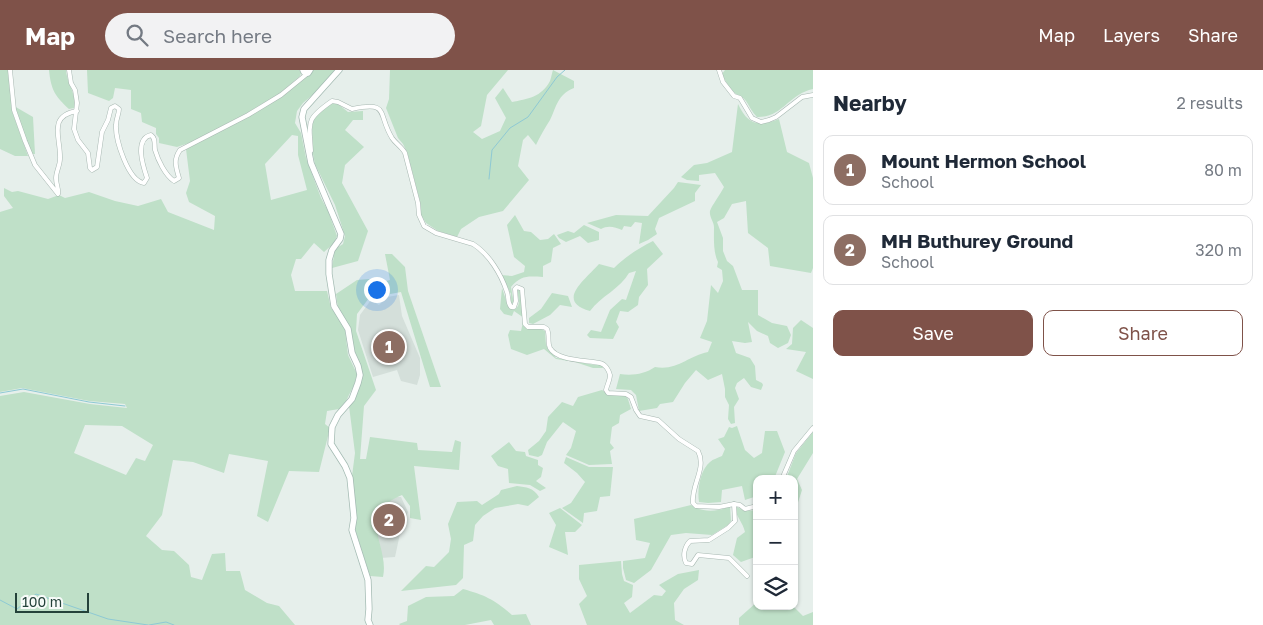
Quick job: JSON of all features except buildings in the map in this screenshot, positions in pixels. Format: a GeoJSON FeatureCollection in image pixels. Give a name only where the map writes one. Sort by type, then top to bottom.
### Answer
{"type":"FeatureCollection","features":[{"type":"Feature","properties":{"kind":"main road"},"geometry":{"type":"LineString","coordinates":[[339,70],[302,113],[312,163],[341,234],[340,239],[332,250],[329,260],[329,274],[334,306],[348,329],[352,353],[358,366],[358,383],[352,399],[338,415],[334,423],[331,444],[350,478],[354,518],[352,530],[368,580],[368,623]]}},
{"type":"Feature","properties":{"kind":"street"},"geometry":{"type":"LineString","coordinates":[[10,70],[14,110],[24,140],[35,165],[58,194],[59,189],[56,179],[60,157],[57,136],[58,127],[61,118],[67,112],[77,111]]}},
{"type":"Feature","properties":{"kind":"street"},"geometry":{"type":"LineString","coordinates":[[69,70],[77,97],[74,129],[78,140],[88,153],[90,168],[92,170],[97,168],[102,132],[111,108],[115,106],[120,109],[116,124],[118,141],[124,160],[133,177],[141,183],[147,181],[142,164],[142,144],[145,137],[151,135],[154,139],[156,153],[161,164],[174,181],[179,178],[175,165],[180,150],[248,115],[280,95],[307,71]]}},
{"type":"Feature","properties":{"kind":"street"},"geometry":{"type":"LineString","coordinates":[[718,70],[723,82],[734,96],[740,98],[752,118],[761,122],[776,117],[802,97],[813,95]]}},
{"type":"Feature","properties":{"kind":"street"},"geometry":{"type":"LineString","coordinates":[[312,163],[310,124],[313,116],[319,110],[332,101],[352,109],[370,105],[378,107],[382,112],[393,140],[401,146],[405,153],[418,203],[418,215],[424,226],[436,233],[478,247],[494,267],[504,286],[511,307],[514,307],[516,304],[515,289],[517,287],[522,289],[525,324],[528,327],[544,327],[547,329],[550,349],[557,355],[584,362],[601,363],[606,366],[610,376],[606,390],[608,393],[626,394],[631,397],[640,416],[658,420],[679,440],[698,451],[702,462],[693,492],[693,503],[696,506],[719,507],[734,504],[740,505],[745,509],[753,507]]}},
{"type":"Feature","properties":{"kind":"street"},"geometry":{"type":"LineString","coordinates":[[784,475],[794,451],[813,428]]}},
{"type":"Feature","properties":{"kind":"street"},"geometry":{"type":"LineString","coordinates":[[734,504],[735,521],[733,524],[709,540],[690,541],[686,545],[684,558],[686,563],[692,564],[698,556],[729,558],[747,576]]}},
{"type":"Feature","properties":{"kind":"shaded area"},"geometry":{"type":"Polygon","coordinates":[[[399,295],[402,316],[420,358],[420,375],[417,385],[401,381],[397,370],[373,377],[358,330],[360,315],[371,300],[379,305],[387,297],[399,295]]]}},
{"type":"Feature","properties":{"kind":"shaded area"},"geometry":{"type":"Polygon","coordinates":[[[389,497],[401,497],[408,512],[401,529],[395,557],[380,558],[372,529],[377,510],[389,497]]]}},
{"type":"Feature","properties":{"kind":"green space"},"geometry":{"type":"Polygon","coordinates":[[[0,70],[8,70],[12,111],[28,156],[15,156],[0,149],[0,70]]]}},
{"type":"Feature","properties":{"kind":"green space"},"geometry":{"type":"Polygon","coordinates":[[[49,70],[66,70],[74,98],[74,108],[69,109],[57,96],[51,83],[49,70]]]}},
{"type":"Feature","properties":{"kind":"green space"},"geometry":{"type":"Polygon","coordinates":[[[87,70],[299,70],[301,73],[279,94],[192,142],[177,147],[159,143],[156,128],[142,122],[141,113],[131,109],[131,90],[115,88],[113,98],[109,101],[88,93],[87,70]]]}},
{"type":"Feature","properties":{"kind":"green space"},"geometry":{"type":"Polygon","coordinates":[[[312,70],[338,70],[330,80],[303,103],[297,111],[295,123],[301,133],[306,158],[337,236],[334,243],[324,252],[314,243],[301,259],[296,259],[291,275],[295,291],[327,291],[331,308],[342,321],[348,355],[357,374],[346,401],[339,409],[327,411],[325,424],[330,428],[319,472],[289,471],[268,522],[257,516],[268,461],[229,454],[224,473],[193,462],[173,460],[162,515],[146,536],[162,550],[174,551],[189,565],[191,577],[202,580],[212,554],[225,553],[226,571],[240,571],[245,590],[267,603],[279,606],[295,625],[0,625],[0,396],[24,392],[90,404],[127,408],[125,404],[89,401],[22,388],[0,392],[0,212],[13,208],[4,196],[4,188],[12,192],[18,191],[48,199],[59,195],[65,198],[89,192],[115,201],[138,206],[161,199],[168,212],[214,230],[215,216],[189,202],[186,193],[190,181],[186,149],[213,133],[249,116],[312,70]],[[292,135],[265,164],[271,200],[307,190],[298,155],[298,136],[292,135]],[[85,425],[74,453],[126,475],[136,458],[145,461],[153,445],[122,426],[85,425]]]}},
{"type":"Feature","properties":{"kind":"green space"},"geometry":{"type":"Polygon","coordinates":[[[390,70],[508,70],[487,95],[481,126],[473,132],[482,139],[500,131],[506,118],[495,98],[503,88],[512,102],[529,98],[543,91],[550,81],[553,70],[574,81],[574,88],[561,98],[536,145],[528,135],[523,140],[518,166],[529,180],[503,211],[479,217],[461,229],[457,237],[438,231],[426,223],[421,215],[420,201],[407,152],[398,138],[386,108],[389,99],[390,70]]]}},
{"type":"Feature","properties":{"kind":"green space"},"geometry":{"type":"Polygon","coordinates":[[[725,70],[813,70],[813,89],[798,96],[773,114],[757,117],[745,100],[728,85],[722,74],[725,70]]]}},
{"type":"Feature","properties":{"kind":"green space"},"geometry":{"type":"Polygon","coordinates":[[[333,103],[338,104],[348,112],[363,111],[363,120],[353,120],[345,130],[364,147],[345,165],[342,183],[368,231],[358,261],[332,268],[335,249],[343,244],[345,236],[335,205],[315,164],[312,124],[315,116],[321,110],[333,103]]]}},
{"type":"Feature","properties":{"kind":"green space"},"geometry":{"type":"Polygon","coordinates":[[[738,104],[746,116],[754,122],[765,123],[779,119],[787,152],[809,163],[813,178],[813,268],[811,273],[770,266],[768,248],[748,233],[746,201],[732,204],[724,218],[717,222],[723,238],[723,251],[727,261],[733,266],[742,290],[758,290],[758,315],[772,323],[787,326],[791,335],[788,343],[778,348],[770,343],[768,336],[757,331],[748,322],[752,342],[732,341],[736,353],[750,358],[755,366],[756,380],[763,385],[761,390],[751,387],[744,378],[737,383],[735,388],[739,399],[734,407],[735,423],[731,424],[728,419],[729,405],[725,397],[722,374],[708,380],[696,370],[673,402],[660,404],[657,408],[639,411],[636,395],[631,390],[616,389],[620,374],[638,374],[655,367],[663,368],[676,365],[708,352],[712,342],[700,338],[707,321],[711,285],[718,293],[723,281],[722,270],[717,267],[714,225],[710,211],[724,187],[715,173],[699,175],[699,181],[687,180],[681,177],[694,165],[707,163],[732,152],[738,104]]]}},
{"type":"Feature","properties":{"kind":"green space"},"geometry":{"type":"Polygon","coordinates":[[[14,106],[33,117],[35,154],[32,154],[14,106]]]}},
{"type":"Feature","properties":{"kind":"green space"},"geometry":{"type":"Polygon","coordinates":[[[678,182],[701,185],[695,193],[695,201],[659,218],[655,229],[657,234],[648,240],[639,244],[642,223],[635,222],[631,227],[624,226],[622,230],[612,227],[601,229],[587,223],[616,215],[648,216],[678,182]]]}},
{"type":"Feature","properties":{"kind":"green space"},"geometry":{"type":"Polygon","coordinates":[[[515,215],[524,231],[531,232],[540,240],[548,239],[554,234],[561,244],[553,248],[551,262],[543,266],[543,277],[525,277],[518,280],[511,287],[514,304],[511,303],[511,294],[501,275],[512,276],[524,272],[525,266],[514,257],[507,225],[515,215]]]}},
{"type":"Feature","properties":{"kind":"green space"},"geometry":{"type":"Polygon","coordinates":[[[584,225],[599,232],[599,240],[588,243],[580,236],[566,242],[557,235],[568,231],[574,233],[584,225]]]}},
{"type":"Feature","properties":{"kind":"green space"},"geometry":{"type":"Polygon","coordinates":[[[653,241],[663,254],[647,269],[648,285],[639,297],[638,305],[628,312],[620,311],[616,322],[619,327],[613,339],[590,338],[587,335],[591,330],[601,332],[610,310],[622,299],[626,300],[636,271],[629,273],[621,284],[599,301],[590,311],[580,307],[575,302],[576,290],[599,264],[614,268],[632,253],[653,241]]]}},
{"type":"Feature","properties":{"kind":"green space"},"geometry":{"type":"Polygon","coordinates":[[[385,254],[392,254],[405,267],[408,291],[441,387],[430,387],[401,292],[369,298],[357,314],[356,331],[376,390],[364,406],[360,459],[366,459],[370,437],[417,443],[418,450],[452,452],[455,440],[461,442],[459,470],[414,466],[421,520],[410,518],[410,506],[402,495],[388,503],[380,512],[377,521],[377,532],[384,565],[383,577],[370,576],[355,529],[356,519],[352,476],[355,453],[349,406],[360,383],[355,355],[338,308],[336,294],[357,280],[369,279],[379,283],[390,280],[385,254]]]}},
{"type":"Feature","properties":{"kind":"green space"},"geometry":{"type":"Polygon","coordinates":[[[502,288],[508,306],[513,310],[518,307],[517,290],[521,290],[524,318],[514,311],[512,316],[504,314],[500,309],[502,288]]]}},
{"type":"Feature","properties":{"kind":"green space"},"geometry":{"type":"Polygon","coordinates":[[[552,293],[568,296],[572,307],[560,305],[550,315],[533,324],[529,323],[529,318],[541,309],[552,293]]]}},
{"type":"Feature","properties":{"kind":"green space"},"geometry":{"type":"Polygon","coordinates":[[[801,320],[813,328],[813,379],[796,371],[806,352],[786,349],[792,344],[793,328],[801,320]]]}},
{"type":"Feature","properties":{"kind":"green space"},"geometry":{"type":"Polygon","coordinates":[[[523,322],[528,328],[545,331],[546,345],[556,358],[601,365],[603,368],[593,368],[575,362],[556,359],[544,349],[527,355],[511,349],[508,335],[510,330],[521,331],[523,322]]]}},
{"type":"Feature","properties":{"kind":"green space"},"geometry":{"type":"Polygon","coordinates":[[[602,390],[608,394],[625,395],[631,409],[620,415],[619,423],[612,427],[610,443],[614,448],[610,451],[612,464],[589,465],[566,455],[571,448],[576,431],[563,422],[547,442],[542,455],[538,457],[529,455],[528,450],[539,441],[546,431],[548,417],[562,402],[573,406],[578,397],[602,390]]]}},
{"type":"Feature","properties":{"kind":"green space"},"geometry":{"type":"Polygon","coordinates":[[[737,426],[745,450],[754,458],[762,453],[765,431],[777,431],[785,452],[776,475],[753,475],[753,497],[745,500],[742,486],[722,490],[721,502],[699,502],[698,492],[704,470],[711,461],[722,456],[725,449],[718,439],[724,437],[729,427],[737,426]]]}},
{"type":"Feature","properties":{"kind":"green space"},"geometry":{"type":"Polygon","coordinates":[[[813,432],[813,453],[798,477],[798,475],[788,475],[796,453],[813,432]]]}},
{"type":"Feature","properties":{"kind":"green space"},"geometry":{"type":"Polygon","coordinates":[[[509,442],[516,451],[525,452],[526,456],[538,460],[538,465],[543,468],[541,477],[536,481],[546,488],[540,491],[530,485],[509,483],[508,469],[498,466],[491,456],[509,442]]]}},
{"type":"Feature","properties":{"kind":"green space"},"geometry":{"type":"Polygon","coordinates":[[[566,457],[589,467],[613,467],[610,496],[600,497],[597,511],[584,513],[583,523],[562,508],[571,503],[585,482],[564,463],[566,457]]]}},
{"type":"Feature","properties":{"kind":"green space"},"geometry":{"type":"Polygon","coordinates":[[[798,481],[802,490],[798,502],[798,481]]]}},
{"type":"Feature","properties":{"kind":"green space"},"geometry":{"type":"Polygon","coordinates":[[[517,486],[532,490],[539,497],[528,506],[518,504],[495,508],[483,516],[475,525],[473,541],[464,545],[463,578],[456,585],[401,591],[426,566],[434,567],[449,552],[451,539],[448,524],[457,502],[477,501],[482,505],[499,494],[501,490],[517,486]]]}},
{"type":"Feature","properties":{"kind":"green space"},"geometry":{"type":"Polygon","coordinates":[[[691,505],[710,511],[721,510],[730,506],[731,521],[712,535],[686,533],[671,535],[651,570],[634,583],[626,580],[623,561],[645,558],[650,543],[636,540],[634,519],[691,505]]]}},
{"type":"Feature","properties":{"kind":"green space"},"geometry":{"type":"Polygon","coordinates":[[[735,506],[745,511],[753,510],[753,558],[741,562],[733,555],[737,538],[745,532],[736,513],[735,506]]]}},
{"type":"Feature","properties":{"kind":"green space"},"geometry":{"type":"Polygon","coordinates":[[[560,508],[582,525],[575,532],[565,532],[568,555],[549,547],[556,525],[549,513],[560,508]]]}},
{"type":"Feature","properties":{"kind":"green space"},"geometry":{"type":"Polygon","coordinates":[[[621,561],[624,581],[633,585],[632,597],[624,603],[630,613],[654,595],[662,596],[666,591],[659,585],[678,574],[699,570],[698,580],[684,589],[674,603],[675,620],[684,625],[587,625],[579,604],[587,596],[579,579],[579,565],[621,561]]]}},
{"type":"Feature","properties":{"kind":"green space"},"geometry":{"type":"Polygon","coordinates":[[[463,589],[478,593],[500,605],[512,615],[526,614],[531,625],[494,625],[491,620],[465,625],[399,624],[407,621],[408,606],[426,597],[454,596],[463,589]]]}},
{"type":"Feature","properties":{"kind":"green space"},"geometry":{"type":"Polygon","coordinates":[[[753,606],[753,610],[797,610],[803,616],[813,612],[813,625],[739,625],[739,618],[753,606]]]}},
{"type":"Feature","properties":{"kind":"waterway"},"geometry":{"type":"LineString","coordinates":[[489,179],[492,150],[510,128],[528,117],[557,77],[565,70]]}},
{"type":"Feature","properties":{"kind":"waterway"},"geometry":{"type":"LineString","coordinates":[[0,393],[23,389],[89,402],[125,406]]}},
{"type":"Feature","properties":{"kind":"waterway"},"geometry":{"type":"LineString","coordinates":[[0,600],[17,609],[36,594],[108,619],[148,625]]}},
{"type":"Feature","properties":{"kind":"waterway"},"geometry":{"type":"LineString","coordinates":[[149,625],[166,622],[174,625]]}},
{"type":"Feature","properties":{"kind":"place","name":"Mount Hermon School"},"geometry":{"type":"Point","coordinates":[389,347]}},
{"type":"Feature","properties":{"kind":"place","name":"MH Buthurey Ground"},"geometry":{"type":"Point","coordinates":[389,520]}}]}
